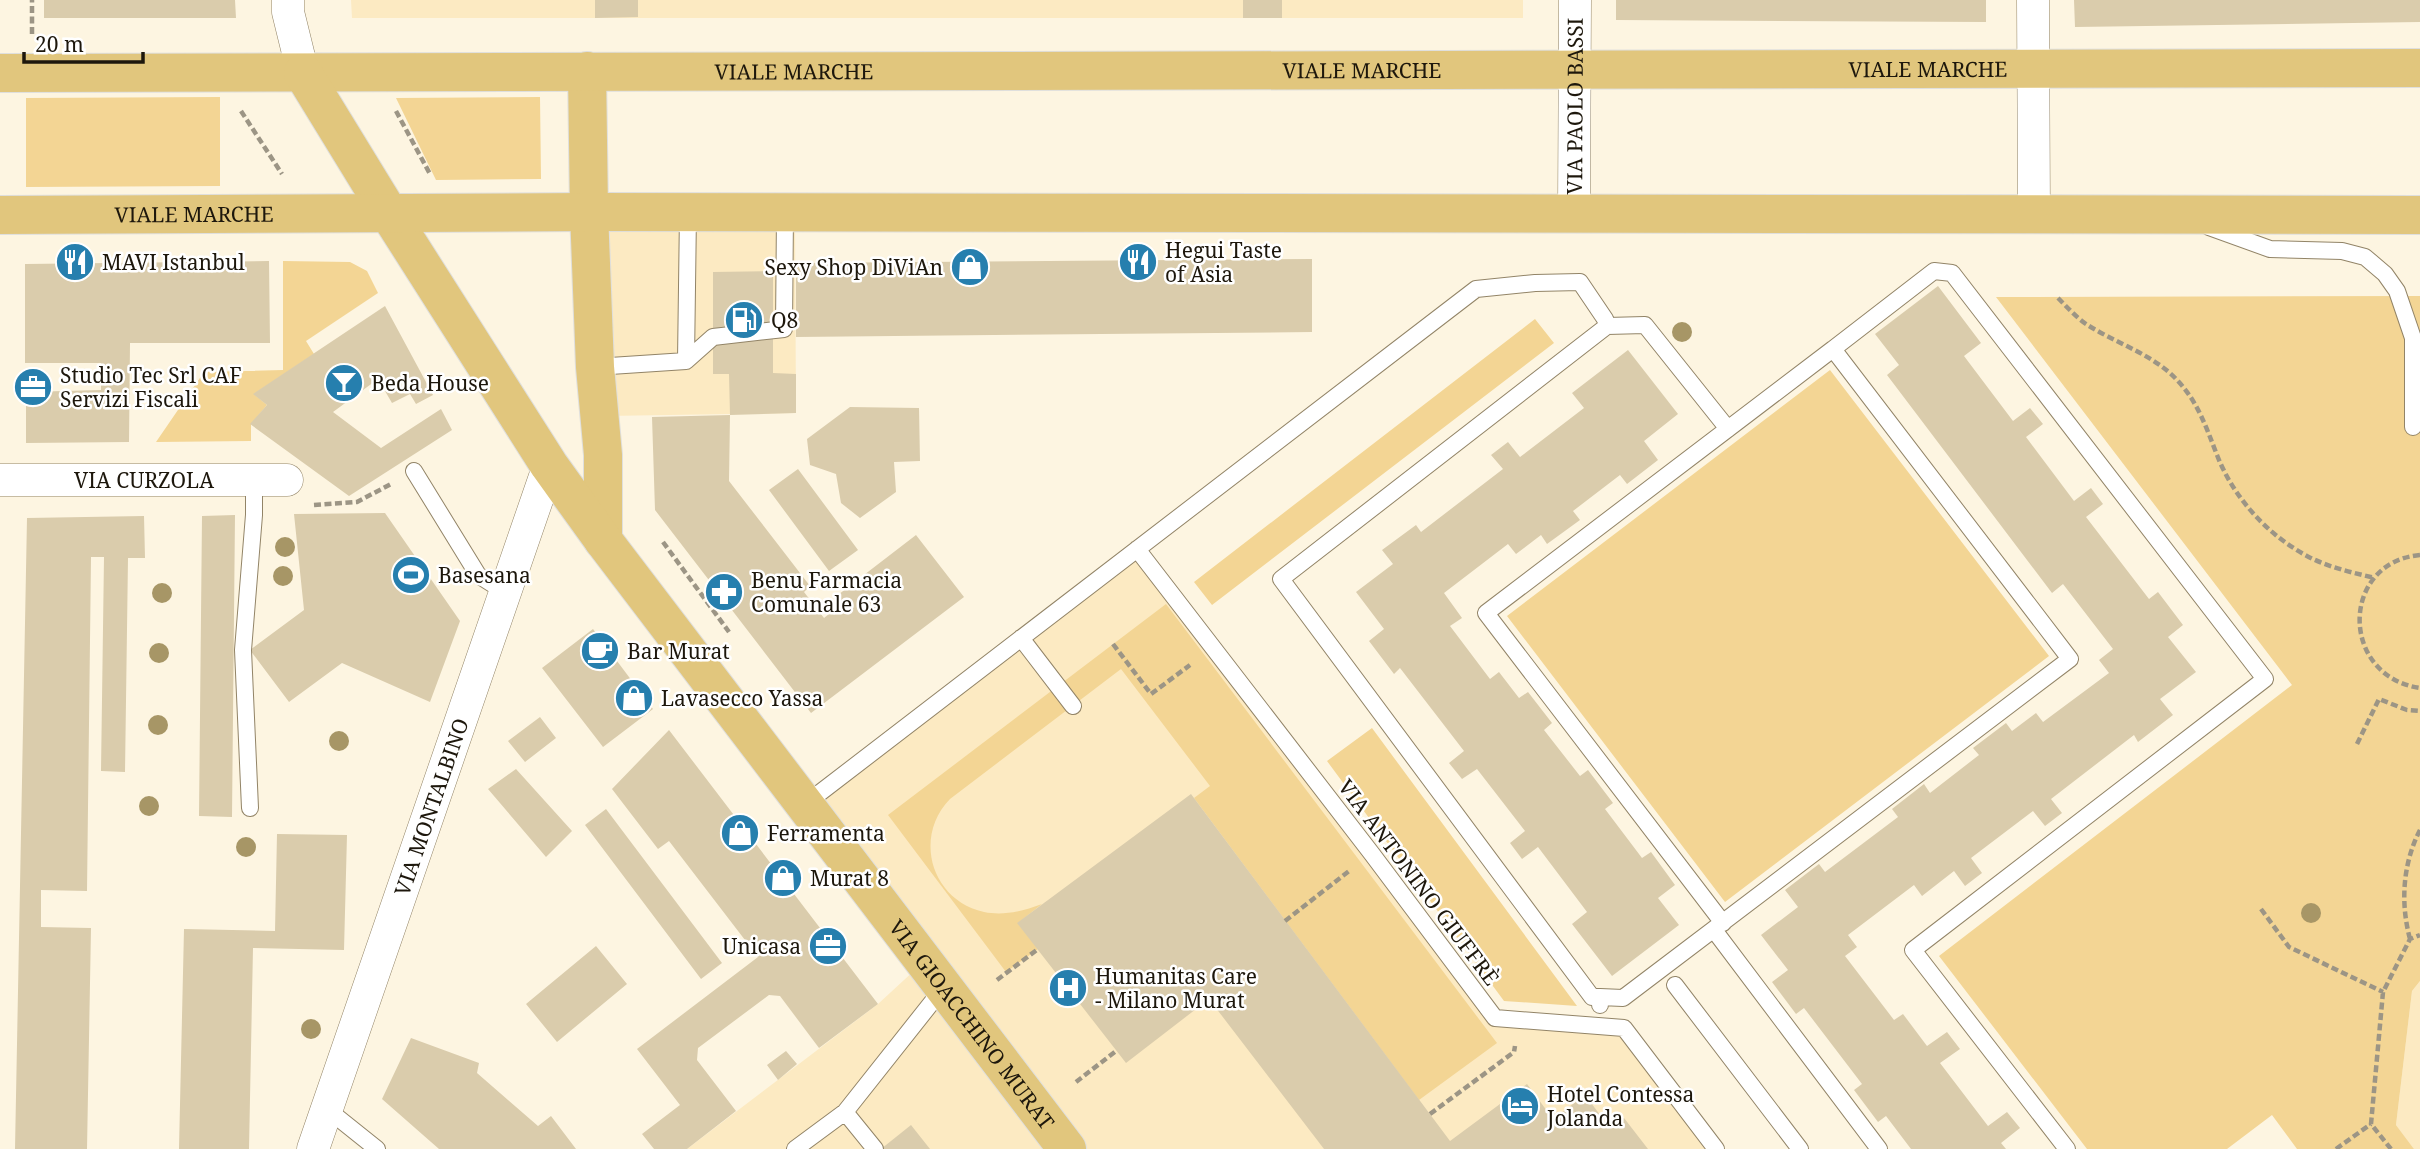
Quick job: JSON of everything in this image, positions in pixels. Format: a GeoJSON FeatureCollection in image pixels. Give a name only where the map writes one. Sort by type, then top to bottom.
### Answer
{"type":"FeatureCollection","features":[{"type":"Feature","properties":{"kind":"main road","name":"VIALE MARCHE"},"geometry":{"type":"LineString","coordinates":[[0,73],[2420,68]]}},
{"type":"Feature","properties":{"kind":"main road"},"geometry":{"type":"LineString","coordinates":[[587,71],[595,367],[603,455],[603,540]]}},
{"type":"Feature","properties":{"kind":"main road"},"geometry":{"type":"LineString","coordinates":[[303,73],[390,215]]}},
{"type":"Feature","properties":{"kind":"main road","name":"VIALE MARCHE"},"geometry":{"type":"LineString","coordinates":[[0,215],[589,212],[2420,215]]}},
{"type":"Feature","properties":{"kind":"main road","name":"VIA GIOACCHINO MURAT"},"geometry":{"type":"LineString","coordinates":[[390,215],[549,465],[603,540],[1068,1149]]}},
{"type":"Feature","properties":{"kind":"street"},"geometry":{"type":"LineString","coordinates":[[288,0],[288,12],[303,73]]}},
{"type":"Feature","properties":{"kind":"street","name":"VIA PAOLO BASSI"},"geometry":{"type":"LineString","coordinates":[[1574,213],[1575,0]]}},
{"type":"Feature","properties":{"kind":"street"},"geometry":{"type":"LineString","coordinates":[[2033,0],[2034,213]]}},
{"type":"Feature","properties":{"kind":"street","name":"VIA MONTALBINO"},"geometry":{"type":"LineString","coordinates":[[313,1149],[549,465]]}},
{"type":"Feature","properties":{"kind":"street","name":"VIA CURZOLA"},"geometry":{"type":"LineString","coordinates":[[0,480],[287,480]]}},
{"type":"Feature","properties":{"kind":"lane"},"geometry":{"type":"LineString","coordinates":[[687,361],[688,213]]}},
{"type":"Feature","properties":{"kind":"lane"},"geometry":{"type":"LineString","coordinates":[[595,367],[687,361],[713,337],[784,329],[785,213]]}},
{"type":"Feature","properties":{"kind":"lane"},"geometry":{"type":"LineString","coordinates":[[2174,214],[2270,249],[2342,251],[2365,257],[2385,274],[2397,291],[2413,338],[2413,427]]}},
{"type":"Feature","properties":{"kind":"lane"},"geometry":{"type":"LineString","coordinates":[[1879,1149],[1486,613],[1934,271],[1952,273],[2265,679],[1913,950],[2067,1149]]}},
{"type":"Feature","properties":{"kind":"lane"},"geometry":{"type":"LineString","coordinates":[[804,805],[1476,289],[1580,282],[1607,326]]}},
{"type":"Feature","properties":{"kind":"lane"},"geometry":{"type":"LineString","coordinates":[[2413,338],[2420,318]]}},
{"type":"Feature","properties":{"kind":"lane"},"geometry":{"type":"LineString","coordinates":[[1728,429],[1645,325],[1607,326],[1281,579],[1592,996],[1600,1002],[1623,998],[2070,659],[1833,349]]}},
{"type":"Feature","properties":{"kind":"lane"},"geometry":{"type":"LineString","coordinates":[[414,471],[478,575],[505,592]]}},
{"type":"Feature","properties":{"kind":"lane"},"geometry":{"type":"LineString","coordinates":[[250,808],[243,650],[254,515],[254,480]]}},
{"type":"Feature","properties":{"kind":"lane","name":"VIA ANTONINO GIUFFRÈ"},"geometry":{"type":"LineString","coordinates":[[1137,549],[1495,1018],[1623,1028],[1716,1149]]}},
{"type":"Feature","properties":{"kind":"lane"},"geometry":{"type":"LineString","coordinates":[[1021,638],[1073,706]]}},
{"type":"Feature","properties":{"kind":"lane"},"geometry":{"type":"LineString","coordinates":[[1675,985],[1800,1149]]}},
{"type":"Feature","properties":{"kind":"lane"},"geometry":{"type":"LineString","coordinates":[[795,1149],[845,1112],[944,988]]}},
{"type":"Feature","properties":{"kind":"lane"},"geometry":{"type":"LineString","coordinates":[[327,1109],[377,1149]]}},
{"type":"Feature","properties":{"kind":"lane"},"geometry":{"type":"LineString","coordinates":[[845,1112],[875,1149]]}},
{"type":"Feature","properties":{"kind":"path"},"geometry":{"type":"LineString","coordinates":[[235,101],[283,176]]}},
{"type":"Feature","properties":{"kind":"path"},"geometry":{"type":"LineString","coordinates":[[391,102],[434,181]]}},
{"type":"Feature","properties":{"kind":"path"},"geometry":{"type":"LineString","coordinates":[[2059,298],[2084,323],[2159,364],[2176,379],[2202,414],[2228,479],[2245,504],[2262,522],[2286,542],[2314,559],[2375,578]]}},
{"type":"Feature","properties":{"kind":"path"},"geometry":{"type":"LineString","coordinates":[[313,505],[357,502],[414,471]]}},
{"type":"Feature","properties":{"kind":"path"},"geometry":{"type":"LineString","coordinates":[[663,542],[729,632]]}},
{"type":"Feature","properties":{"kind":"path"},"geometry":{"type":"LineString","coordinates":[[2420,555],[2398,560],[2375,578],[2367,590],[2359,617],[2360,632],[2370,659],[2391,679],[2420,688]]}},
{"type":"Feature","properties":{"kind":"path"},"geometry":{"type":"LineString","coordinates":[[1113,644],[1151,694],[1214,649]]}},
{"type":"Feature","properties":{"kind":"path"},"geometry":{"type":"LineString","coordinates":[[2357,744],[2379,699],[2407,710],[2420,711]]}},
{"type":"Feature","properties":{"kind":"path"},"geometry":{"type":"LineString","coordinates":[[2391,1149],[2371,1124],[2383,992],[2410,939],[2404,914],[2404,889],[2412,849],[2420,830]]}},
{"type":"Feature","properties":{"kind":"path"},"geometry":{"type":"LineString","coordinates":[[1285,921],[1372,854]]}},
{"type":"Feature","properties":{"kind":"path"},"geometry":{"type":"LineString","coordinates":[[2261,909],[2289,947],[2383,992]]}},
{"type":"Feature","properties":{"kind":"path"},"geometry":{"type":"LineString","coordinates":[[2410,939],[2420,935]]}},
{"type":"Feature","properties":{"kind":"path"},"geometry":{"type":"LineString","coordinates":[[998,981],[1038,949]]}},
{"type":"Feature","properties":{"kind":"path"},"geometry":{"type":"LineString","coordinates":[[1430,1114],[1514,1052],[1518,1020]]}},
{"type":"Feature","properties":{"kind":"path"},"geometry":{"type":"LineString","coordinates":[[1076,1082],[1116,1051]]}},
{"type":"Feature","properties":{"kind":"path"},"geometry":{"type":"LineString","coordinates":[[2336,1149],[2371,1124]]}},
{"type":"Feature","properties":{"kind":"shaded area"},"geometry":{"type":"Polygon","coordinates":[[[351,0],[1523,0],[1523,18],[352,18],[351,0]]]}},
{"type":"Feature","properties":{"kind":"shaded area"},"geometry":{"type":"Polygon","coordinates":[[[220,97],[220,186],[26,187],[26,98],[220,97]]]}},
{"type":"Feature","properties":{"kind":"shaded area"},"geometry":{"type":"Polygon","coordinates":[[[540,97],[541,179],[436,180],[396,98],[540,97]]]}},
{"type":"Feature","properties":{"kind":"shaded area"},"geometry":{"type":"Polygon","coordinates":[[[795,217],[796,413],[605,416],[594,218],[795,217]]]}},
{"type":"Feature","properties":{"kind":"shaded area"},"geometry":{"type":"Polygon","coordinates":[[[283,261],[350,262],[367,271],[378,293],[306,341],[314,354],[254,394],[267,405],[251,424],[251,441],[156,442],[204,372],[283,370],[283,261]]]}},
{"type":"Feature","properties":{"kind":"shaded area"},"geometry":{"type":"Polygon","coordinates":[[[2420,296],[2420,981],[2412,991],[2396,1125],[2414,1149],[2297,1149],[2272,1115],[2227,1149],[2087,1149],[1939,956],[2292,685],[1996,297],[2420,296]]]}},
{"type":"Feature","properties":{"kind":"shaded area"},"geometry":{"type":"Polygon","coordinates":[[[1535,319],[1554,343],[1212,605],[1194,582],[1535,319]]]}},
{"type":"Feature","properties":{"kind":"shaded area"},"geometry":{"type":"Polygon","coordinates":[[[1830,370],[2049,656],[1725,902],[1507,616],[1830,370]]]}},
{"type":"Feature","properties":{"kind":"shaded area"},"geometry":{"type":"Polygon","coordinates":[[[1136,555],[1493,1022],[1621,1032],[1710,1149],[1077,1149],[815,805],[1136,555]]]}},
{"type":"Feature","properties":{"kind":"shaded area"},"geometry":{"type":"Polygon","coordinates":[[[1166,604],[1497,1043],[1419,1100],[1194,798],[1210,786],[1121,669],[950,799],[939,814],[932,831],[933,865],[940,881],[951,895],[966,905],[984,912],[1006,913],[1042,904],[1018,923],[1038,949],[1006,972],[888,815],[1166,604]]]}},
{"type":"Feature","properties":{"kind":"shaded area"},"geometry":{"type":"Polygon","coordinates":[[[1372,728],[1577,1006],[1504,1001],[1327,761],[1372,728]]]}},
{"type":"Feature","properties":{"kind":"shaded area"},"geometry":{"type":"Polygon","coordinates":[[[917,968],[1057,1149],[687,1149],[878,1004],[917,968]]]}},
{"type":"Feature","properties":{"kind":"shaded area"},"geometry":{"type":"Polygon","coordinates":[[[2420,981],[2420,1149],[2414,1149],[2396,1125],[2412,991],[2420,981]]]}},
{"type":"Feature","properties":{"kind":"building"},"geometry":{"type":"Polygon","coordinates":[[[44,0],[235,0],[236,18],[44,18],[44,0]]]}},
{"type":"Feature","properties":{"kind":"building"},"geometry":{"type":"Polygon","coordinates":[[[595,0],[638,0],[638,17],[595,18],[595,0]]]}},
{"type":"Feature","properties":{"kind":"building"},"geometry":{"type":"Polygon","coordinates":[[[1243,0],[1282,0],[1282,18],[1243,18],[1243,0]]]}},
{"type":"Feature","properties":{"kind":"building"},"geometry":{"type":"Polygon","coordinates":[[[1616,0],[1986,0],[1986,22],[1616,20],[1616,0]]]}},
{"type":"Feature","properties":{"kind":"building"},"geometry":{"type":"Polygon","coordinates":[[[2074,0],[2420,0],[2420,22],[2075,27],[2074,0]]]}},
{"type":"Feature","properties":{"kind":"building"},"geometry":{"type":"Polygon","coordinates":[[[1312,259],[1312,332],[796,337],[796,263],[1312,259]]]}},
{"type":"Feature","properties":{"kind":"building"},"geometry":{"type":"Polygon","coordinates":[[[269,261],[270,343],[130,343],[129,442],[26,443],[26,392],[101,390],[101,363],[25,363],[25,264],[269,261]]]}},
{"type":"Feature","properties":{"kind":"building"},"geometry":{"type":"Polygon","coordinates":[[[773,271],[773,373],[796,374],[796,413],[730,415],[729,374],[713,374],[713,272],[773,271]]]}},
{"type":"Feature","properties":{"kind":"building"},"geometry":{"type":"Polygon","coordinates":[[[1938,286],[1981,343],[1964,356],[2013,421],[2030,408],[2043,424],[2026,437],[2074,501],[2091,488],[2103,504],[2086,517],[2149,599],[2158,592],[2183,625],[2168,637],[2196,672],[2160,699],[2173,715],[2138,742],[2134,735],[2051,799],[2062,813],[2045,826],[2033,811],[1971,858],[1982,873],[1965,886],[1954,871],[1922,896],[1914,885],[1848,935],[1857,947],[1845,956],[1894,1020],[1903,1014],[1927,1046],[1947,1032],[1960,1049],[1940,1063],[1988,1126],[2007,1112],[2020,1128],[2001,1143],[2006,1149],[1911,1149],[1886,1116],[1878,1122],[1854,1090],[1862,1084],[1804,1008],[1796,1014],[1772,982],[1788,970],[1761,935],[1798,907],[1785,890],[1819,864],[1825,872],[1898,817],[1892,809],[1924,784],[1930,793],[1979,755],[1973,748],[2006,723],[2012,731],[2036,713],[2043,722],[2109,673],[2099,660],[2113,649],[2063,584],[2052,593],[1887,375],[1899,365],[1875,334],[1938,286]]]}},
{"type":"Feature","properties":{"kind":"building"},"geometry":{"type":"Polygon","coordinates":[[[385,306],[433,395],[416,404],[410,394],[392,403],[378,379],[333,412],[381,448],[441,409],[452,430],[349,496],[250,424],[267,405],[253,394],[385,306]]]}},
{"type":"Feature","properties":{"kind":"building"},"geometry":{"type":"Polygon","coordinates":[[[1628,350],[1678,414],[1644,441],[1658,460],[1627,484],[1620,475],[1573,511],[1580,520],[1547,544],[1541,535],[1516,554],[1508,544],[1444,593],[1462,618],[1450,626],[1490,679],[1499,672],[1519,698],[1528,692],[1552,723],[1544,730],[1580,776],[1588,770],[1613,803],[1605,809],[1642,858],[1651,852],[1675,885],[1658,898],[1679,925],[1612,976],[1572,924],[1587,912],[1538,847],[1522,859],[1510,843],[1525,831],[1477,769],[1462,779],[1449,763],[1464,751],[1400,668],[1394,674],[1369,641],[1384,629],[1356,592],[1393,564],[1382,550],[1416,525],[1421,532],[1503,469],[1491,455],[1508,442],[1520,457],[1584,408],[1572,393],[1628,350]]]}},
{"type":"Feature","properties":{"kind":"building"},"geometry":{"type":"Polygon","coordinates":[[[850,407],[919,408],[920,461],[894,462],[896,492],[860,518],[841,503],[836,474],[810,465],[807,439],[850,407]]]}},
{"type":"Feature","properties":{"kind":"building"},"geometry":{"type":"Polygon","coordinates":[[[730,415],[729,481],[810,586],[804,592],[824,618],[840,605],[834,598],[916,535],[964,597],[811,713],[655,510],[652,417],[730,415]]]}},
{"type":"Feature","properties":{"kind":"building"},"geometry":{"type":"Polygon","coordinates":[[[798,469],[858,550],[829,571],[769,490],[798,469]]]}},
{"type":"Feature","properties":{"kind":"building"},"geometry":{"type":"Polygon","coordinates":[[[385,513],[460,621],[430,702],[342,663],[289,702],[250,650],[304,610],[294,514],[385,513]]]}},
{"type":"Feature","properties":{"kind":"building"},"geometry":{"type":"Polygon","coordinates":[[[235,515],[232,817],[199,816],[202,516],[235,515]]]}},
{"type":"Feature","properties":{"kind":"building"},"geometry":{"type":"Polygon","coordinates":[[[144,516],[145,558],[128,558],[125,772],[101,771],[104,557],[91,557],[87,891],[41,890],[41,927],[91,928],[87,1149],[15,1149],[27,518],[144,516]]]}},
{"type":"Feature","properties":{"kind":"building"},"geometry":{"type":"Polygon","coordinates":[[[593,629],[653,709],[603,747],[542,668],[593,629]]]}},
{"type":"Feature","properties":{"kind":"building"},"geometry":{"type":"Polygon","coordinates":[[[540,717],[556,738],[525,762],[508,741],[540,717]]]}},
{"type":"Feature","properties":{"kind":"building"},"geometry":{"type":"Polygon","coordinates":[[[669,730],[878,1004],[819,1048],[780,996],[769,995],[698,1048],[697,1060],[736,1111],[687,1149],[654,1149],[642,1134],[680,1105],[637,1049],[758,957],[669,841],[658,849],[612,789],[669,730]]]}},
{"type":"Feature","properties":{"kind":"building"},"geometry":{"type":"Polygon","coordinates":[[[516,769],[572,831],[546,857],[488,789],[516,769]]]}},
{"type":"Feature","properties":{"kind":"building"},"geometry":{"type":"Polygon","coordinates":[[[1191,794],[1450,1141],[1527,1084],[1553,1119],[1585,1095],[1610,1128],[1624,1118],[1648,1149],[1324,1149],[1209,999],[1126,1063],[1017,923],[1191,794]]]}},
{"type":"Feature","properties":{"kind":"building"},"geometry":{"type":"Polygon","coordinates":[[[606,809],[722,963],[701,979],[585,825],[606,809]]]}},
{"type":"Feature","properties":{"kind":"building"},"geometry":{"type":"Polygon","coordinates":[[[277,834],[347,835],[344,950],[253,948],[249,1149],[179,1149],[184,929],[275,931],[277,834]]]}},
{"type":"Feature","properties":{"kind":"building"},"geometry":{"type":"Polygon","coordinates":[[[596,946],[627,984],[557,1042],[526,1004],[596,946]]]}},
{"type":"Feature","properties":{"kind":"building"},"geometry":{"type":"Polygon","coordinates":[[[411,1038],[479,1063],[477,1073],[538,1126],[551,1116],[576,1149],[439,1149],[382,1099],[411,1038]]]}},
{"type":"Feature","properties":{"kind":"building"},"geometry":{"type":"Polygon","coordinates":[[[786,1051],[797,1064],[778,1080],[767,1065],[786,1051]]]}},
{"type":"Feature","properties":{"kind":"building"},"geometry":{"type":"Polygon","coordinates":[[[911,1125],[930,1149],[881,1149],[911,1125]]]}},
{"type":"Feature","properties":{"kind":"place","name":"MAVI Istanbul"},"geometry":{"type":"Point","coordinates":[75,262]}},
{"type":"Feature","properties":{"kind":"place","name":"Hegui Taste of Asia"},"geometry":{"type":"Point","coordinates":[1138,262]}},
{"type":"Feature","properties":{"kind":"place","name":"Sexy Shop DiViAn"},"geometry":{"type":"Point","coordinates":[970,267]}},
{"type":"Feature","properties":{"kind":"place","name":"Q8"},"geometry":{"type":"Point","coordinates":[744,320]}},
{"type":"Feature","properties":{"kind":"place","name":"Beda House"},"geometry":{"type":"Point","coordinates":[344,383]}},
{"type":"Feature","properties":{"kind":"place","name":"Studio Tec Srl CAF Servizi Fiscali"},"geometry":{"type":"Point","coordinates":[33,387]}},
{"type":"Feature","properties":{"kind":"place","name":"Basesana"},"geometry":{"type":"Point","coordinates":[411,575]}},
{"type":"Feature","properties":{"kind":"place","name":"Benu Farmacia Comunale 63"},"geometry":{"type":"Point","coordinates":[724,592]}},
{"type":"Feature","properties":{"kind":"place","name":"Bar Murat"},"geometry":{"type":"Point","coordinates":[600,651]}},
{"type":"Feature","properties":{"kind":"place","name":"Lavasecco Yassa"},"geometry":{"type":"Point","coordinates":[634,698]}},
{"type":"Feature","properties":{"kind":"place","name":"Ferramenta"},"geometry":{"type":"Point","coordinates":[740,833]}},
{"type":"Feature","properties":{"kind":"place","name":"Murat 8"},"geometry":{"type":"Point","coordinates":[783,878]}},
{"type":"Feature","properties":{"kind":"place","name":"Unicasa"},"geometry":{"type":"Point","coordinates":[828,946]}},
{"type":"Feature","properties":{"kind":"place","name":"Humanitas Care - Milano Murat"},"geometry":{"type":"Point","coordinates":[1068,988]}},
{"type":"Feature","properties":{"kind":"place","name":"Hotel Contessa Jolanda"},"geometry":{"type":"Point","coordinates":[1520,1106]}}]}
